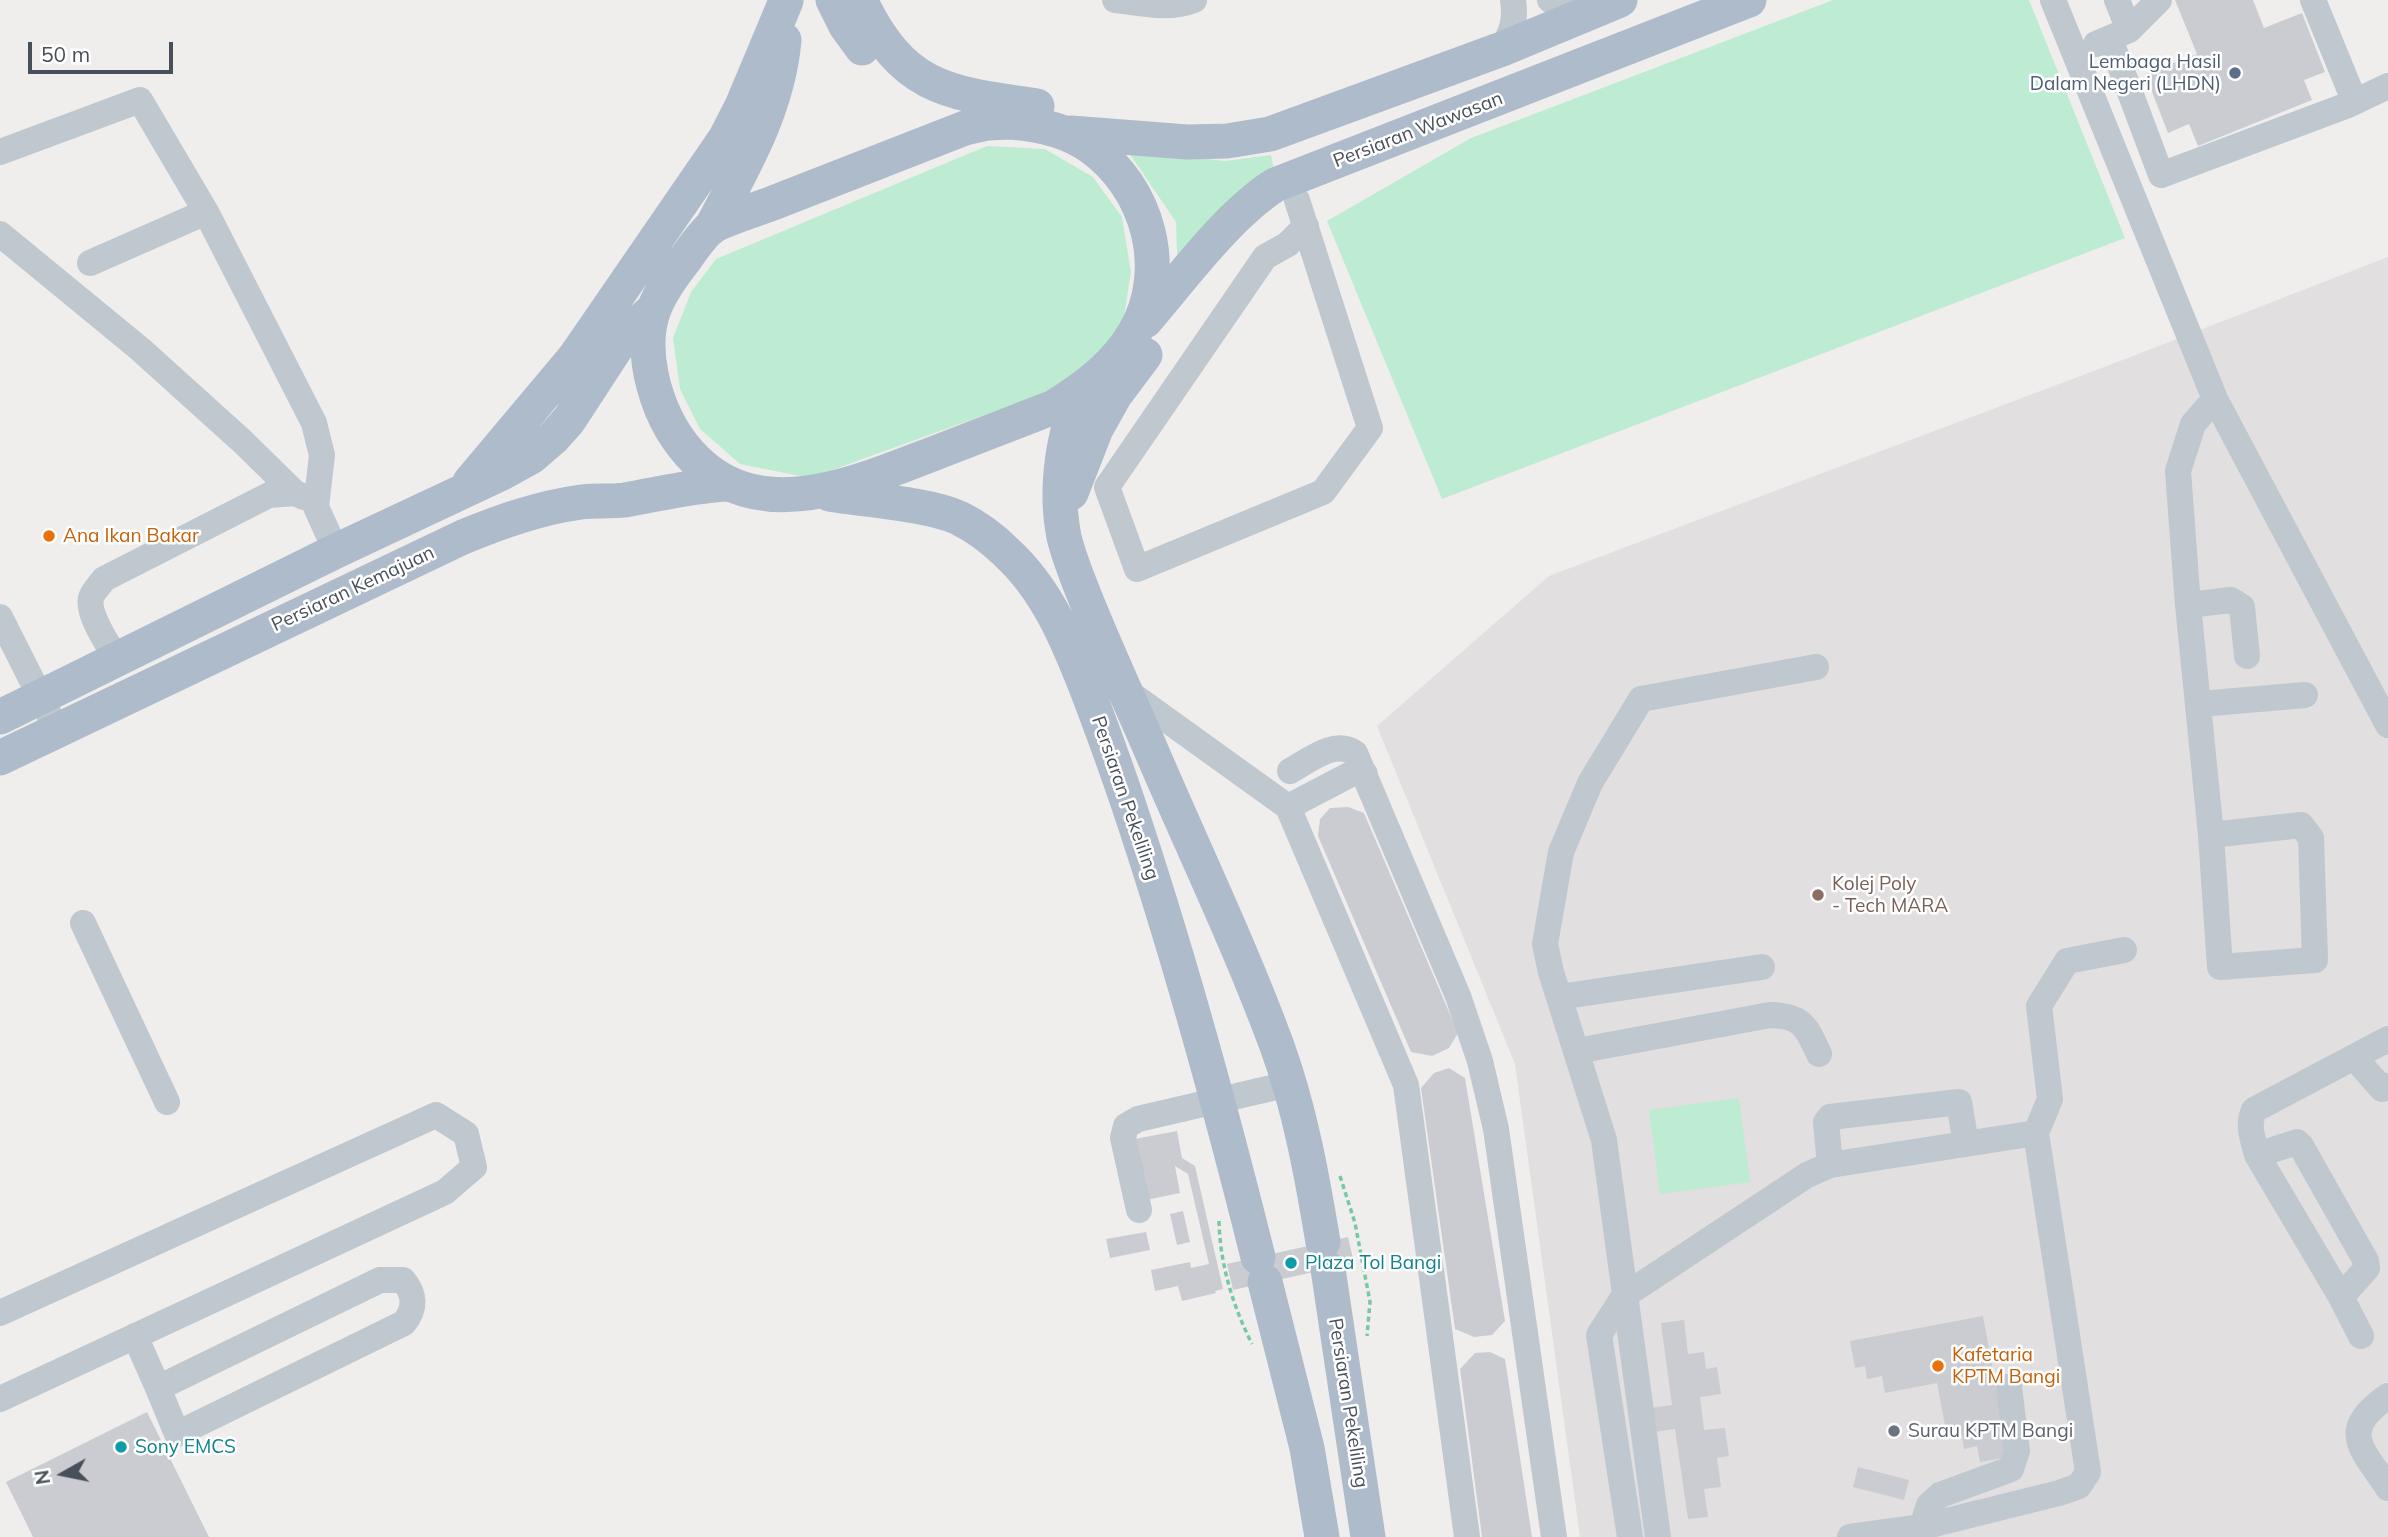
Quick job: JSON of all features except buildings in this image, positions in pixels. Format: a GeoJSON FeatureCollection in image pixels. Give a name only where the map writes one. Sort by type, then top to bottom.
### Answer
{"type":"FeatureCollection","features":[{"type":"Feature","properties":{"kind":"main road"},"geometry":{"type":"LineString","coordinates":[[711,228],[965,128],[1010,122],[1045,126],[1064,132],[1089,146],[1111,163],[1125,180],[1148,227],[1153,267],[1147,305],[1135,331],[1115,360],[1080,391],[1054,407],[898,467],[844,486],[817,492],[777,495],[750,492],[726,484],[703,468],[682,445],[666,419],[654,391],[648,337],[652,311],[663,288],[711,228],[755,144],[769,111],[782,68],[786,0]]}},
{"type":"Feature","properties":{"kind":"main road"},"geometry":{"type":"LineString","coordinates":[[461,493],[575,357],[725,139],[742,106],[786,0]]}},
{"type":"Feature","properties":{"kind":"main road"},"geometry":{"type":"LineString","coordinates":[[833,0],[846,26],[872,59],[913,94],[965,128]]}},
{"type":"Feature","properties":{"kind":"main road"},"geometry":{"type":"LineString","coordinates":[[860,0],[875,31],[893,55],[913,74],[939,87],[1010,102],[1160,122],[1227,125],[1270,134]]}},
{"type":"Feature","properties":{"kind":"main road"},"geometry":{"type":"LineString","coordinates":[[1064,132],[1188,142],[1227,141],[1270,134],[1502,49],[1620,0]]}},
{"type":"Feature","properties":{"kind":"main road","name":"Persiaran Wawasan"},"geometry":{"type":"LineString","coordinates":[[1135,331],[1234,218],[1275,186],[1749,0]]}},
{"type":"Feature","properties":{"kind":"main road"},"geometry":{"type":"LineString","coordinates":[[1062,523],[1092,440],[1115,396],[1156,340],[1264,221],[1301,228],[1373,147]]}},
{"type":"Feature","properties":{"kind":"main road","name":"Persiaran Kemajuan"},"geometry":{"type":"LineString","coordinates":[[0,717],[531,457],[553,438],[585,398],[617,348],[632,329],[652,311]]}},
{"type":"Feature","properties":{"kind":"main road","name":"Persiaran Pekeliling"},"geometry":{"type":"LineString","coordinates":[[1080,391],[1071,415],[1060,466],[1062,523],[1080,586],[1233,940],[1277,1046],[1289,1084],[1307,1155],[1325,1255],[1368,1537]]}},
{"type":"Feature","properties":{"kind":"main road","name":"Persiaran Kemajuan"},"geometry":{"type":"LineString","coordinates":[[0,758],[463,537],[507,519],[550,507],[622,500],[674,489],[726,484]]}},
{"type":"Feature","properties":{"kind":"main road","name":"Persiaran Pekeliling"},"geometry":{"type":"LineString","coordinates":[[817,492],[930,510],[958,518],[1006,551],[1028,575],[1068,640],[1112,755],[1178,961],[1218,1100],[1307,1448],[1322,1537]]}},
{"type":"Feature","properties":{"kind":"main road"},"geometry":{"type":"LineString","coordinates":[[622,500],[817,514],[844,508],[864,499]]}},
{"type":"Feature","properties":{"kind":"street"},"geometry":{"type":"LineString","coordinates":[[1115,0],[1183,4],[1194,0]]}},
{"type":"Feature","properties":{"kind":"street"},"geometry":{"type":"LineString","coordinates":[[1502,49],[1512,30],[1513,0]]}},
{"type":"Feature","properties":{"kind":"street"},"geometry":{"type":"LineString","coordinates":[[1550,0],[1570,11],[1586,15]]}},
{"type":"Feature","properties":{"kind":"street"},"geometry":{"type":"LineString","coordinates":[[2053,0],[2215,399],[2388,725]]}},
{"type":"Feature","properties":{"kind":"street"},"geometry":{"type":"LineString","coordinates":[[2117,0],[2120,34],[2161,175],[2353,102],[2388,86]]}},
{"type":"Feature","properties":{"kind":"street"},"geometry":{"type":"LineString","coordinates":[[2074,52],[2120,34],[2159,0]]}},
{"type":"Feature","properties":{"kind":"street"},"geometry":{"type":"LineString","coordinates":[[2313,0],[2353,102]]}},
{"type":"Feature","properties":{"kind":"street"},"geometry":{"type":"LineString","coordinates":[[0,152],[140,100],[206,212],[314,423],[322,455],[305,500]]}},
{"type":"Feature","properties":{"kind":"street"},"geometry":{"type":"LineString","coordinates":[[90,263],[206,212]]}},
{"type":"Feature","properties":{"kind":"street"},"geometry":{"type":"LineString","coordinates":[[1301,228],[1370,428],[1323,492],[1138,569],[1107,487],[1265,257],[1301,228]]}},
{"type":"Feature","properties":{"kind":"street"},"geometry":{"type":"LineString","coordinates":[[0,234],[140,349],[305,500],[335,551]]}},
{"type":"Feature","properties":{"kind":"street"},"geometry":{"type":"LineString","coordinates":[[2211,835],[2301,825],[2311,838],[2315,960],[2220,967],[2200,704],[2188,604],[2178,471],[2193,424],[2215,399]]}},
{"type":"Feature","properties":{"kind":"street"},"geometry":{"type":"LineString","coordinates":[[117,660],[93,615],[91,604],[92,594],[104,579],[269,495],[305,500]]}},
{"type":"Feature","properties":{"kind":"street"},"geometry":{"type":"LineString","coordinates":[[2188,604],[2231,600],[2242,607],[2248,656]]}},
{"type":"Feature","properties":{"kind":"street"},"geometry":{"type":"LineString","coordinates":[[0,617],[8,653],[41,697],[57,730]]}},
{"type":"Feature","properties":{"kind":"street"},"geometry":{"type":"LineString","coordinates":[[1658,1537],[1604,1140],[1551,972],[1545,944],[1561,852],[1590,783],[1641,699],[1816,667]]}},
{"type":"Feature","properties":{"kind":"street"},"geometry":{"type":"LineString","coordinates":[[1124,689],[1288,807],[1406,1085],[1467,1537]]}},
{"type":"Feature","properties":{"kind":"street"},"geometry":{"type":"LineString","coordinates":[[2200,704],[2305,695]]}},
{"type":"Feature","properties":{"kind":"street"},"geometry":{"type":"LineString","coordinates":[[1290,771],[1332,748],[1341,747],[1355,753],[1458,996],[1480,1061],[1496,1129],[1553,1537]]}},
{"type":"Feature","properties":{"kind":"street"},"geometry":{"type":"LineString","coordinates":[[1288,807],[1353,773],[1364,774]]}},
{"type":"Feature","properties":{"kind":"street"},"geometry":{"type":"LineString","coordinates":[[83,923],[167,1102]]}},
{"type":"Feature","properties":{"kind":"street"},"geometry":{"type":"LineString","coordinates":[[1850,1537],[1922,1527],[2078,1486],[2088,1472],[2036,1133],[2050,1099],[2039,1006],[2067,961],[2124,950]]}},
{"type":"Feature","properties":{"kind":"street"},"geometry":{"type":"LineString","coordinates":[[1559,997],[1762,967]]}},
{"type":"Feature","properties":{"kind":"street"},"geometry":{"type":"LineString","coordinates":[[1577,1051],[1770,1016],[1788,1016],[1799,1020],[1810,1033],[1819,1054]]}},
{"type":"Feature","properties":{"kind":"street"},"geometry":{"type":"LineString","coordinates":[[2361,1336],[2257,1155],[2250,1120],[2254,1110],[2388,1039]]}},
{"type":"Feature","properties":{"kind":"street"},"geometry":{"type":"LineString","coordinates":[[2354,1057],[2382,1089],[2388,1086]]}},
{"type":"Feature","properties":{"kind":"street"},"geometry":{"type":"LineString","coordinates":[[1139,1210],[1123,1138],[1126,1126],[1138,1119],[1289,1084]]}},
{"type":"Feature","properties":{"kind":"street"},"geometry":{"type":"LineString","coordinates":[[1830,1165],[1826,1122],[1830,1117],[1959,1102],[1966,1144]]}},
{"type":"Feature","properties":{"kind":"street"},"geometry":{"type":"LineString","coordinates":[[0,1313],[436,1115],[466,1134],[474,1167],[444,1192],[0,1399]]}},
{"type":"Feature","properties":{"kind":"street"},"geometry":{"type":"LineString","coordinates":[[1630,1537],[1599,1335],[1624,1296],[1807,1175],[1830,1165],[2036,1133]]}},
{"type":"Feature","properties":{"kind":"street"},"geometry":{"type":"LineString","coordinates":[[2257,1155],[2297,1142],[2301,1146],[2366,1261],[2367,1268],[2341,1297]]}},
{"type":"Feature","properties":{"kind":"street"},"geometry":{"type":"LineString","coordinates":[[135,1336],[177,1434],[404,1322],[411,1314],[414,1303],[411,1289],[403,1280],[380,1280],[158,1388]]}},
{"type":"Feature","properties":{"kind":"street"},"geometry":{"type":"LineString","coordinates":[[1922,1527],[1929,1505],[1940,1495],[2011,1469],[2017,1451],[2009,1387]]}},
{"type":"Feature","properties":{"kind":"street"},"geometry":{"type":"LineString","coordinates":[[2388,1396],[2363,1416],[2358,1433],[2362,1449],[2388,1488]]}},
{"type":"Feature","properties":{"kind":"shaded area","name":"Kolej Poly - Tech MARA"},"geometry":{"type":"Polygon","coordinates":[[[2388,257],[2388,1537],[1580,1537],[1515,1064],[1377,726],[1549,576],[2388,257]]]}},
{"type":"Feature","properties":{"kind":"green space"},"geometry":{"type":"Polygon","coordinates":[[[1833,0],[2029,0],[2125,238],[1442,499],[1327,221],[1471,138],[1833,0]]]}},
{"type":"Feature","properties":{"kind":"green space"},"geometry":{"type":"Polygon","coordinates":[[[987,146],[1045,149],[1093,177],[1122,217],[1131,272],[1123,323],[1096,361],[1065,386],[810,478],[740,464],[700,429],[680,389],[673,338],[691,292],[716,259],[987,146]]]}},
{"type":"Feature","properties":{"kind":"green space"},"geometry":{"type":"Polygon","coordinates":[[[1127,150],[1225,161],[1271,155],[1274,170],[1178,284],[1176,222],[1127,150]]]}},
{"type":"Feature","properties":{"kind":"green space"},"geometry":{"type":"Polygon","coordinates":[[[1739,1098],[1750,1182],[1660,1194],[1649,1110],[1739,1098]]]}},
{"type":"Feature","properties":{"kind":"place","name":"Lembaga Hasil Dalam Negeri (LHDN)"},"geometry":{"type":"Point","coordinates":[2235,73]}},
{"type":"Feature","properties":{"kind":"place","name":"Ana Ikan Bakar"},"geometry":{"type":"Point","coordinates":[49,536]}},
{"type":"Feature","properties":{"kind":"place","name":"Kolej Poly - Tech MARA"},"geometry":{"type":"Point","coordinates":[1818,895]}},
{"type":"Feature","properties":{"kind":"place","name":"Plaza Tol Bangi"},"geometry":{"type":"Point","coordinates":[1291,1263]}},
{"type":"Feature","properties":{"kind":"place","name":"Kafetaria KPTM Bangi"},"geometry":{"type":"Point","coordinates":[1938,1366]}},
{"type":"Feature","properties":{"kind":"place","name":"Surau KPTM Bangi"},"geometry":{"type":"Point","coordinates":[1894,1431]}},
{"type":"Feature","properties":{"kind":"place","name":"Sony EMCS"},"geometry":{"type":"Point","coordinates":[121,1447]}}]}
